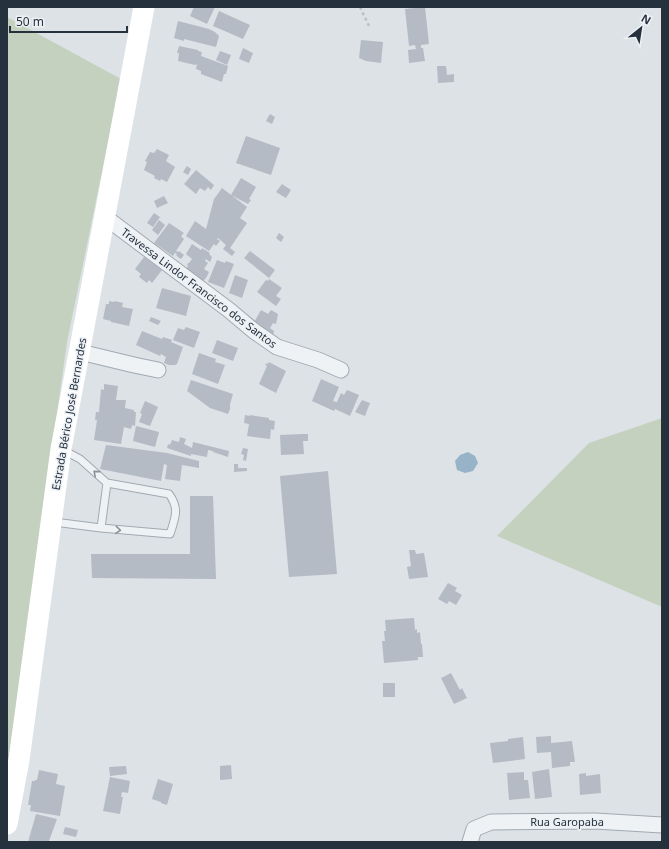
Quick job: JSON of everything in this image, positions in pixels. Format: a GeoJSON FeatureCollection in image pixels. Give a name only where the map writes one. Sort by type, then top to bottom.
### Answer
{"type":"FeatureCollection","features":[{"type":"Feature","properties":{"kind":"main road","name":"Estrada Bérico José Bernardes"},"geometry":{"type":"LineString","coordinates":[[7,824],[20,760],[61,449],[105,217],[127,91],[144,7]]}},
{"type":"Feature","properties":{"kind":"street","name":"Travessa Lindor Francisco dos Santos"},"geometry":{"type":"LineString","coordinates":[[105,217],[277,347],[318,360],[341,370]]}},
{"type":"Feature","properties":{"kind":"street"},"geometry":{"type":"LineString","coordinates":[[80,352],[158,370]]}},
{"type":"Feature","properties":{"kind":"street","name":"Rua Garopaba"},"geometry":{"type":"LineString","coordinates":[[472,836],[491,822],[595,821],[662,825]]}},
{"type":"Feature","properties":{"kind":"lane"},"geometry":{"type":"LineString","coordinates":[[52,522],[170,534],[176,515],[174,501],[168,494],[107,483],[80,459],[61,449]]}},
{"type":"Feature","properties":{"kind":"lane"},"geometry":{"type":"LineString","coordinates":[[101,528],[107,483]]}},
{"type":"Feature","properties":{"kind":"path"},"geometry":{"type":"LineString","coordinates":[[360,7],[369,26]]}},
{"type":"Feature","properties":{"kind":"green space"},"geometry":{"type":"Polygon","coordinates":[[[7,17],[121,79],[67,342],[7,771],[7,17]]]}},
{"type":"Feature","properties":{"kind":"green space"},"geometry":{"type":"Polygon","coordinates":[[[662,418],[662,607],[497,536],[589,443],[662,418]]]}},
{"type":"Feature","properties":{"kind":"water"},"geometry":{"type":"Polygon","coordinates":[[[468,452],[475,456],[478,463],[473,471],[465,473],[457,470],[455,461],[460,455],[468,452]]]}},
{"type":"Feature","properties":{"kind":"building"},"geometry":{"type":"Polygon","coordinates":[[[194,7],[215,7],[207,24],[190,16],[194,7]]]}},
{"type":"Feature","properties":{"kind":"building"},"geometry":{"type":"Polygon","coordinates":[[[425,7],[429,44],[421,45],[421,48],[423,48],[425,61],[409,63],[408,50],[416,49],[415,45],[409,46],[405,9],[425,7]]]}},
{"type":"Feature","properties":{"kind":"building"},"geometry":{"type":"Polygon","coordinates":[[[219,11],[250,25],[243,39],[213,26],[219,11]]]}},
{"type":"Feature","properties":{"kind":"building"},"geometry":{"type":"Polygon","coordinates":[[[178,21],[215,32],[219,36],[216,47],[174,38],[178,21]]]}},
{"type":"Feature","properties":{"kind":"building"},"geometry":{"type":"Polygon","coordinates":[[[361,40],[383,42],[381,63],[366,61],[359,58],[361,40]]]}},
{"type":"Feature","properties":{"kind":"building"},"geometry":{"type":"Polygon","coordinates":[[[179,46],[198,50],[202,52],[201,56],[228,66],[222,82],[201,74],[201,71],[196,69],[197,64],[195,65],[178,61],[179,53],[177,53],[179,46]]]}},
{"type":"Feature","properties":{"kind":"building"},"geometry":{"type":"Polygon","coordinates":[[[243,48],[253,53],[249,63],[239,59],[243,48]]]}},
{"type":"Feature","properties":{"kind":"building"},"geometry":{"type":"Polygon","coordinates":[[[220,51],[231,55],[227,65],[216,60],[220,51]]]}},
{"type":"Feature","properties":{"kind":"building"},"geometry":{"type":"Polygon","coordinates":[[[437,66],[446,66],[447,75],[454,74],[454,82],[438,83],[437,66]]]}},
{"type":"Feature","properties":{"kind":"building"},"geometry":{"type":"Polygon","coordinates":[[[270,114],[275,117],[272,124],[266,121],[270,114]]]}},
{"type":"Feature","properties":{"kind":"building"},"geometry":{"type":"Polygon","coordinates":[[[246,136],[280,148],[271,175],[236,163],[246,136]]]}},
{"type":"Feature","properties":{"kind":"building"},"geometry":{"type":"Polygon","coordinates":[[[157,149],[169,155],[166,161],[175,167],[167,182],[154,178],[155,176],[144,170],[147,162],[145,161],[150,152],[154,153],[157,149]]]}},
{"type":"Feature","properties":{"kind":"building"},"geometry":{"type":"Polygon","coordinates":[[[187,166],[191,169],[188,175],[183,172],[187,166]]]}},
{"type":"Feature","properties":{"kind":"building"},"geometry":{"type":"Polygon","coordinates":[[[196,170],[214,185],[211,190],[208,187],[205,191],[200,188],[196,194],[184,184],[196,170]]]}},
{"type":"Feature","properties":{"kind":"building"},"geometry":{"type":"Polygon","coordinates":[[[241,178],[256,187],[249,199],[251,200],[248,204],[231,195],[241,178]]]}},
{"type":"Feature","properties":{"kind":"building"},"geometry":{"type":"Polygon","coordinates":[[[282,184],[291,190],[286,198],[276,192],[282,184]]]}},
{"type":"Feature","properties":{"kind":"building"},"geometry":{"type":"Polygon","coordinates":[[[222,188],[247,207],[240,218],[247,223],[230,248],[235,252],[232,256],[223,249],[226,245],[218,238],[217,239],[220,241],[216,246],[214,244],[209,251],[186,236],[195,221],[206,229],[214,199],[222,188]]]}},
{"type":"Feature","properties":{"kind":"building"},"geometry":{"type":"Polygon","coordinates":[[[164,196],[168,203],[157,208],[154,201],[164,196]]]}},
{"type":"Feature","properties":{"kind":"building"},"geometry":{"type":"Polygon","coordinates":[[[154,213],[160,217],[153,227],[147,223],[154,213]]]}},
{"type":"Feature","properties":{"kind":"building"},"geometry":{"type":"Polygon","coordinates":[[[159,220],[165,225],[158,235],[152,230],[159,220]]]}},
{"type":"Feature","properties":{"kind":"building"},"geometry":{"type":"Polygon","coordinates":[[[169,223],[184,233],[181,236],[184,239],[176,251],[179,251],[184,255],[181,259],[176,255],[177,254],[175,253],[173,256],[154,243],[169,223]]]}},
{"type":"Feature","properties":{"kind":"building"},"geometry":{"type":"Polygon","coordinates":[[[279,233],[284,237],[281,242],[276,238],[279,233]]]}},
{"type":"Feature","properties":{"kind":"building"},"geometry":{"type":"Polygon","coordinates":[[[192,244],[201,250],[202,248],[210,253],[209,254],[212,257],[210,262],[206,259],[205,261],[208,263],[204,269],[209,272],[201,283],[185,271],[188,263],[192,259],[186,254],[192,244]]]}},
{"type":"Feature","properties":{"kind":"building"},"geometry":{"type":"Polygon","coordinates":[[[250,251],[275,270],[269,278],[244,258],[250,251]]]}},
{"type":"Feature","properties":{"kind":"building"},"geometry":{"type":"Polygon","coordinates":[[[144,257],[162,270],[152,283],[149,280],[147,283],[139,277],[141,274],[135,269],[144,257]]]}},
{"type":"Feature","properties":{"kind":"building"},"geometry":{"type":"Polygon","coordinates":[[[217,260],[234,264],[224,288],[208,282],[217,260]]]}},
{"type":"Feature","properties":{"kind":"building"},"geometry":{"type":"Polygon","coordinates":[[[235,275],[248,280],[242,298],[229,293],[235,275]]]}},
{"type":"Feature","properties":{"kind":"building"},"geometry":{"type":"Polygon","coordinates":[[[269,279],[282,288],[276,296],[281,299],[276,306],[257,292],[266,280],[268,281],[269,279]]]}},
{"type":"Feature","properties":{"kind":"building"},"geometry":{"type":"Polygon","coordinates":[[[162,288],[191,296],[186,316],[156,308],[162,288]]]}},
{"type":"Feature","properties":{"kind":"building"},"geometry":{"type":"Polygon","coordinates":[[[109,301],[123,303],[122,307],[133,309],[129,326],[103,319],[106,304],[109,304],[109,301]]]}},
{"type":"Feature","properties":{"kind":"building"},"geometry":{"type":"Polygon","coordinates":[[[261,310],[268,314],[271,310],[278,314],[276,324],[273,323],[270,328],[274,331],[273,337],[253,324],[261,310]]]}},
{"type":"Feature","properties":{"kind":"building"},"geometry":{"type":"Polygon","coordinates":[[[151,317],[161,321],[158,325],[149,321],[151,317]]]}},
{"type":"Feature","properties":{"kind":"building"},"geometry":{"type":"Polygon","coordinates":[[[186,327],[200,332],[194,348],[173,340],[178,328],[184,330],[186,327]]]}},
{"type":"Feature","properties":{"kind":"building"},"geometry":{"type":"Polygon","coordinates":[[[142,331],[162,339],[163,337],[172,340],[171,342],[183,347],[177,364],[169,365],[164,363],[166,357],[161,354],[160,356],[136,345],[142,331]]]}},
{"type":"Feature","properties":{"kind":"building"},"geometry":{"type":"Polygon","coordinates":[[[217,340],[238,348],[233,361],[212,353],[217,340]]]}},
{"type":"Feature","properties":{"kind":"building"},"geometry":{"type":"Polygon","coordinates":[[[199,353],[216,359],[215,362],[225,365],[218,384],[192,374],[199,353]]]}},
{"type":"Feature","properties":{"kind":"building"},"geometry":{"type":"Polygon","coordinates":[[[269,362],[286,371],[276,393],[259,384],[267,366],[265,365],[269,362]]]}},
{"type":"Feature","properties":{"kind":"building"},"geometry":{"type":"Polygon","coordinates":[[[321,379],[339,387],[333,401],[337,402],[341,393],[344,395],[347,390],[359,395],[350,416],[335,409],[334,411],[312,401],[321,379]]]}},
{"type":"Feature","properties":{"kind":"building"},"geometry":{"type":"Polygon","coordinates":[[[191,380],[233,394],[228,414],[210,408],[187,391],[191,380]]]}},
{"type":"Feature","properties":{"kind":"building"},"geometry":{"type":"Polygon","coordinates":[[[104,384],[118,386],[116,400],[126,400],[125,408],[136,412],[135,426],[132,425],[131,429],[124,427],[121,444],[94,440],[97,420],[95,420],[96,412],[99,412],[101,389],[104,390],[104,384]]]}},
{"type":"Feature","properties":{"kind":"building"},"geometry":{"type":"Polygon","coordinates":[[[362,400],[370,403],[365,416],[355,412],[362,400]]]}},
{"type":"Feature","properties":{"kind":"building"},"geometry":{"type":"Polygon","coordinates":[[[145,401],[158,407],[150,426],[139,422],[142,414],[140,413],[145,401]]]}},
{"type":"Feature","properties":{"kind":"building"},"geometry":{"type":"Polygon","coordinates":[[[245,415],[269,418],[269,420],[275,421],[274,430],[271,429],[270,439],[247,436],[249,424],[244,423],[245,415]]]}},
{"type":"Feature","properties":{"kind":"building"},"geometry":{"type":"Polygon","coordinates":[[[136,426],[159,432],[155,447],[133,441],[136,426]]]}},
{"type":"Feature","properties":{"kind":"building"},"geometry":{"type":"Polygon","coordinates":[[[308,434],[308,441],[303,441],[304,454],[281,455],[280,435],[308,434]]]}},
{"type":"Feature","properties":{"kind":"building"},"geometry":{"type":"Polygon","coordinates":[[[180,437],[186,439],[184,444],[192,448],[193,442],[229,451],[228,457],[208,450],[207,457],[191,454],[191,456],[167,448],[168,444],[170,445],[172,440],[179,442],[180,437]]]}},
{"type":"Feature","properties":{"kind":"building"},"geometry":{"type":"Polygon","coordinates":[[[106,445],[167,453],[199,461],[199,468],[182,465],[180,481],[165,479],[167,465],[164,464],[161,481],[100,469],[106,445]]]}},
{"type":"Feature","properties":{"kind":"building"},"geometry":{"type":"Polygon","coordinates":[[[243,448],[248,449],[246,461],[243,460],[244,455],[241,454],[243,448]]]}},
{"type":"Feature","properties":{"kind":"building"},"geometry":{"type":"Polygon","coordinates":[[[234,464],[238,464],[238,468],[247,468],[247,471],[234,472],[234,464]]]}},
{"type":"Feature","properties":{"kind":"building"},"geometry":{"type":"Polygon","coordinates":[[[328,471],[337,574],[289,577],[280,476],[328,471]]]}},
{"type":"Feature","properties":{"kind":"building"},"geometry":{"type":"Polygon","coordinates":[[[190,496],[213,496],[216,579],[92,578],[91,554],[190,554],[190,496]]]}},
{"type":"Feature","properties":{"kind":"building"},"geometry":{"type":"Polygon","coordinates":[[[409,550],[415,550],[416,554],[424,553],[428,577],[409,579],[407,567],[411,566],[409,550]]]}},
{"type":"Feature","properties":{"kind":"building"},"geometry":{"type":"Polygon","coordinates":[[[448,583],[457,588],[455,591],[462,595],[456,605],[449,601],[447,604],[438,599],[448,583]]]}},
{"type":"Feature","properties":{"kind":"building"},"geometry":{"type":"Polygon","coordinates":[[[414,618],[415,630],[417,629],[417,633],[420,632],[423,657],[418,657],[418,660],[384,663],[382,641],[385,641],[385,620],[414,618]]]}},
{"type":"Feature","properties":{"kind":"building"},"geometry":{"type":"Polygon","coordinates":[[[451,673],[460,690],[462,688],[467,698],[454,704],[441,678],[451,673]]]}},
{"type":"Feature","properties":{"kind":"building"},"geometry":{"type":"Polygon","coordinates":[[[383,683],[395,683],[395,697],[383,697],[383,683]]]}},
{"type":"Feature","properties":{"kind":"building"},"geometry":{"type":"Polygon","coordinates":[[[551,736],[551,743],[572,741],[575,762],[570,762],[570,766],[552,768],[551,752],[537,753],[536,737],[551,736]]]}},
{"type":"Feature","properties":{"kind":"building"},"geometry":{"type":"Polygon","coordinates":[[[523,737],[525,759],[493,763],[490,743],[508,741],[508,739],[523,737]]]}},
{"type":"Feature","properties":{"kind":"building"},"geometry":{"type":"Polygon","coordinates":[[[231,765],[232,779],[220,780],[220,766],[231,765]]]}},
{"type":"Feature","properties":{"kind":"building"},"geometry":{"type":"Polygon","coordinates":[[[126,766],[127,774],[110,776],[109,767],[126,766]]]}},
{"type":"Feature","properties":{"kind":"building"},"geometry":{"type":"Polygon","coordinates":[[[549,769],[552,797],[535,799],[532,772],[549,769]]]}},
{"type":"Feature","properties":{"kind":"building"},"geometry":{"type":"Polygon","coordinates":[[[39,770],[58,774],[56,784],[65,786],[60,816],[30,811],[31,805],[28,805],[32,781],[37,780],[39,770]]]}},
{"type":"Feature","properties":{"kind":"building"},"geometry":{"type":"Polygon","coordinates":[[[524,772],[524,780],[528,780],[530,798],[509,800],[507,773],[524,772]]]}},
{"type":"Feature","properties":{"kind":"building"},"geometry":{"type":"Polygon","coordinates":[[[586,773],[586,776],[600,774],[601,793],[580,795],[579,774],[586,773]]]}},
{"type":"Feature","properties":{"kind":"building"},"geometry":{"type":"Polygon","coordinates":[[[110,777],[130,781],[128,793],[122,792],[121,797],[123,797],[120,814],[103,811],[110,777]]]}},
{"type":"Feature","properties":{"kind":"building"},"geometry":{"type":"Polygon","coordinates":[[[158,779],[173,784],[167,805],[152,799],[158,779]]]}},
{"type":"Feature","properties":{"kind":"building"},"geometry":{"type":"Polygon","coordinates":[[[36,814],[57,819],[48,842],[28,842],[36,814]]]}},
{"type":"Feature","properties":{"kind":"building"},"geometry":{"type":"Polygon","coordinates":[[[65,827],[78,830],[76,837],[63,834],[65,827]]]}}]}
